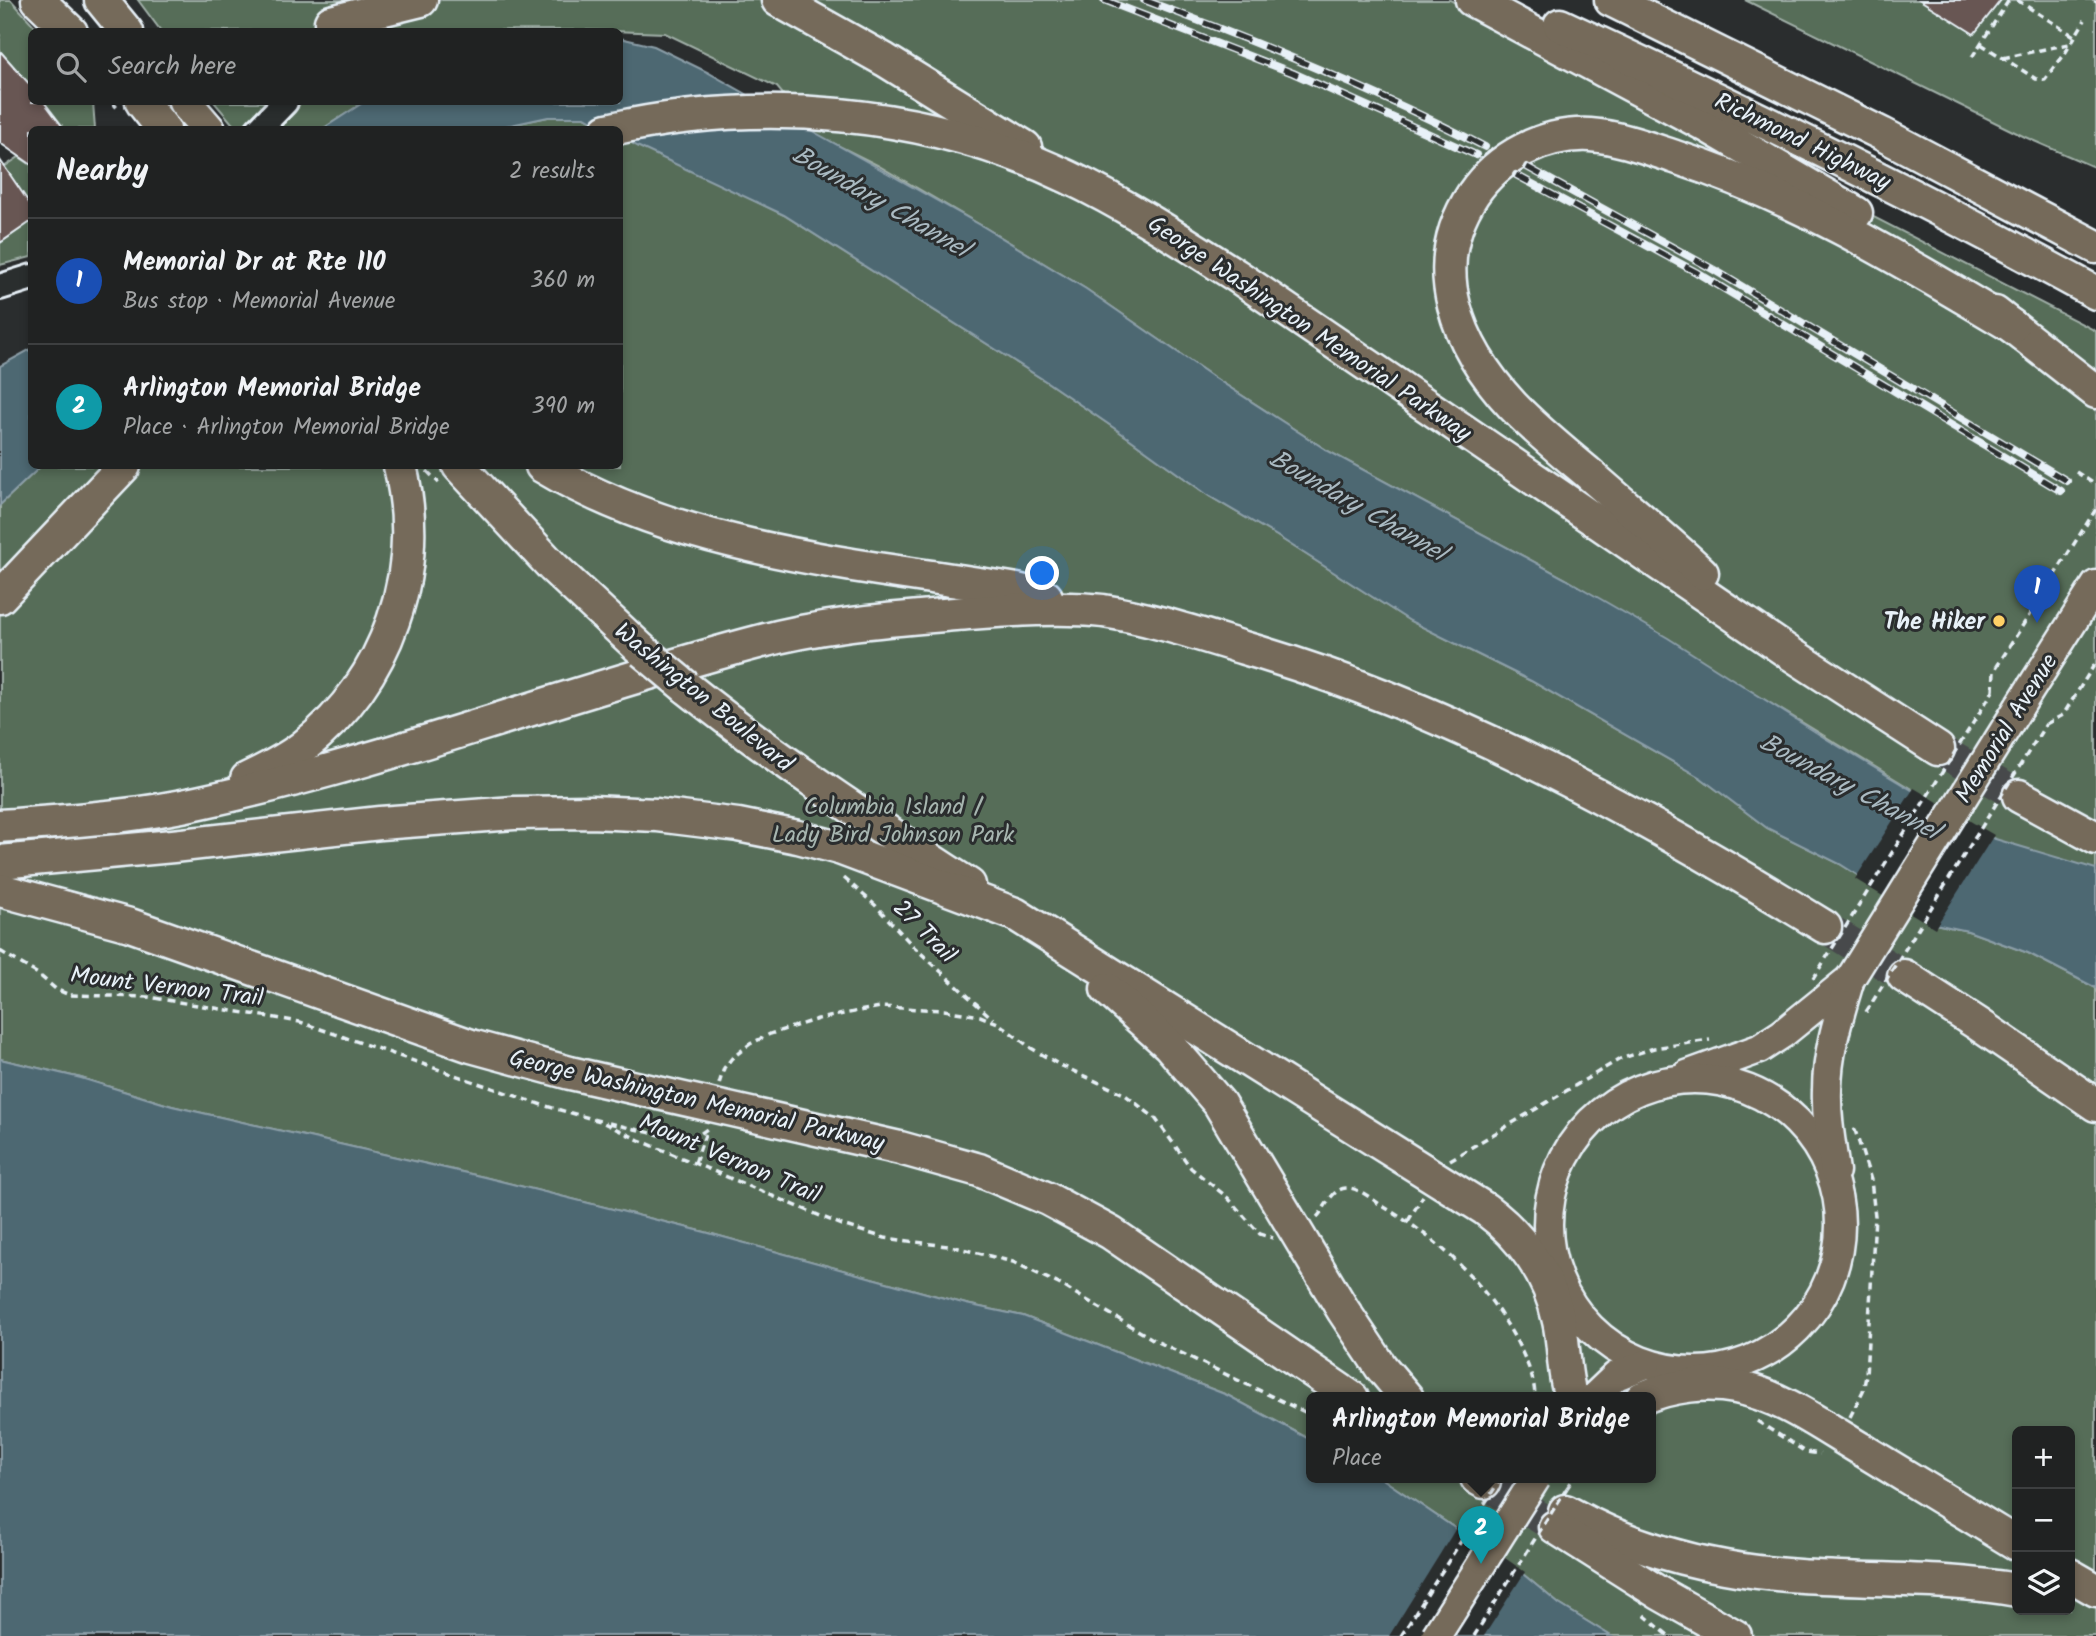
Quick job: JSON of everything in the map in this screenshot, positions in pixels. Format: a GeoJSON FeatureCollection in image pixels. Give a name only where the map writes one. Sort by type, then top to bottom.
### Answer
{"type":"FeatureCollection","features":[{"type":"Feature","properties":{"kind":"highway"},"geometry":{"type":"LineString","coordinates":[[38,0],[67,28]]}},
{"type":"Feature","properties":{"kind":"highway"},"geometry":{"type":"LineString","coordinates":[[62,0],[83,28]]}},
{"type":"Feature","properties":{"kind":"highway"},"geometry":{"type":"LineString","coordinates":[[102,0],[124,28]]}},
{"type":"Feature","properties":{"kind":"highway"},"geometry":{"type":"LineString","coordinates":[[126,0],[143,28]]}},
{"type":"Feature","properties":{"kind":"highway"},"geometry":{"type":"LineString","coordinates":[[334,13],[421,0]]}},
{"type":"Feature","properties":{"kind":"highway"},"geometry":{"type":"LineString","coordinates":[[778,0],[896,67],[1010,137],[1066,176]]}},
{"type":"Feature","properties":{"kind":"highway"},"geometry":{"type":"LineString","coordinates":[[1472,0],[1709,127],[1848,208],[1925,258],[2096,392]]}},
{"type":"Feature","properties":{"kind":"highway","name":"Richmond Highway"},"geometry":{"type":"LineString","coordinates":[[1505,0],[1863,170],[1974,226],[2096,293]]}},
{"type":"Feature","properties":{"kind":"highway","name":"Richmond Highway"},"geometry":{"type":"LineString","coordinates":[[1611,0],[1882,134],[2096,247]]}},
{"type":"Feature","properties":{"kind":"highway"},"geometry":{"type":"LineString","coordinates":[[144,105],[161,126]]}},
{"type":"Feature","properties":{"kind":"highway","name":"George Washington Memorial Parkway"},"geometry":{"type":"LineString","coordinates":[[623,127],[667,118],[716,113],[816,112],[895,122],[934,131],[995,149],[1066,176],[1148,220],[1290,311],[1788,652],[1938,750]]}},
{"type":"Feature","properties":{"kind":"highway"},"geometry":{"type":"LineString","coordinates":[[1788,652],[1692,563],[1529,421],[1484,369],[1456,314],[1449,272],[1451,246],[1457,224],[1476,190],[1500,164],[1517,153],[1552,139],[1590,135],[1626,142],[1732,177],[1813,213],[1862,238],[2012,326]]}},
{"type":"Feature","properties":{"kind":"highway"},"geometry":{"type":"LineString","coordinates":[[2070,372],[2096,402]]}},
{"type":"Feature","properties":{"kind":"highway"},"geometry":{"type":"LineString","coordinates":[[0,597],[121,469]]}},
{"type":"Feature","properties":{"kind":"highway"},"geometry":{"type":"LineString","coordinates":[[196,804],[265,770],[302,748],[341,710],[374,665],[395,620],[406,572],[409,528],[401,469]]}},
{"type":"Feature","properties":{"kind":"highway","name":"Washington Boulevard"},"geometry":{"type":"LineString","coordinates":[[462,469],[553,567],[686,687],[817,786],[1015,914]]}},
{"type":"Feature","properties":{"kind":"highway"},"geometry":{"type":"LineString","coordinates":[[548,469],[606,500],[705,534],[794,554],[1017,590],[1197,634],[1295,663],[1390,697],[1452,723],[1630,813],[1750,880],[1825,927]]}},
{"type":"Feature","properties":{"kind":"highway"},"geometry":{"type":"LineString","coordinates":[[0,826],[128,814],[196,804],[330,770],[707,656],[797,632],[834,625],[920,616],[1013,610],[1102,611]]}},
{"type":"Feature","properties":{"kind":"highway"},"geometry":{"type":"LineString","coordinates":[[2019,796],[2096,838]]}},
{"type":"Feature","properties":{"kind":"highway"},"geometry":{"type":"LineString","coordinates":[[0,862],[439,818],[565,812],[657,815],[738,825],[839,848],[1015,914],[1472,1200],[1506,1226],[1525,1247],[1541,1272],[1559,1321],[1575,1392]]}},
{"type":"Feature","properties":{"kind":"highway","name":"George Washington Memorial Parkway"},"geometry":{"type":"LineString","coordinates":[[0,890],[130,925],[471,1046],[570,1073],[900,1148],[992,1175],[1081,1215],[1121,1239],[1343,1392]]}},
{"type":"Feature","properties":{"kind":"highway"},"geometry":{"type":"LineString","coordinates":[[1056,939],[1169,1045],[1219,1103],[1343,1310],[1381,1367],[1402,1392]]}},
{"type":"Feature","properties":{"kind":"highway"},"geometry":{"type":"LineString","coordinates":[[1904,976],[1999,1037],[2096,1105]]}},
{"type":"Feature","properties":{"kind":"highway"},"geometry":{"type":"LineString","coordinates":[[1439,1181],[1494,1200],[1546,1236]]}},
{"type":"Feature","properties":{"kind":"highway"},"geometry":{"type":"LineString","coordinates":[[1711,1371],[1754,1378],[1777,1388],[1791,1398],[1810,1419]]}},
{"type":"Feature","properties":{"kind":"highway"},"geometry":{"type":"LineString","coordinates":[[1656,1394],[1677,1387],[1728,1385],[1768,1397],[1810,1419],[2012,1541]]}},
{"type":"Feature","properties":{"kind":"highway"},"geometry":{"type":"LineString","coordinates":[[1562,1508],[1628,1541],[1673,1556],[1726,1568],[1956,1582],[2012,1589]]}},
{"type":"Feature","properties":{"kind":"highway"},"geometry":{"type":"LineString","coordinates":[[1562,1508],[1659,1593],[1735,1636]]}},
{"type":"Feature","properties":{"kind":"highway"},"geometry":{"type":"LineString","coordinates":[[2075,1578],[2096,1590]]}},
{"type":"Feature","properties":{"kind":"highway"},"geometry":{"type":"LineString","coordinates":[[2075,1604],[2096,1611]]}},
{"type":"Feature","properties":{"kind":"main road","name":"Memorial Avenue"},"geometry":{"type":"LineString","coordinates":[[1711,1371],[1736,1364],[1772,1346],[1807,1321],[1832,1284],[1842,1249],[1843,1223],[1827,1089],[1830,1052],[1842,992],[2096,585]]}},
{"type":"Feature","properties":{"kind":"main road","name":"Memorial Avenue"},"geometry":{"type":"LineString","coordinates":[[1563,1286],[1550,1256],[1546,1236],[1547,1202],[1555,1174],[1568,1147],[1586,1123],[1609,1104],[1635,1089],[1681,1077],[1759,1049],[1842,992]]}},
{"type":"Feature","properties":{"kind":"main road"},"geometry":{"type":"LineString","coordinates":[[1681,1077],[1727,1085],[1775,1108],[1802,1130],[1837,1188]]}},
{"type":"Feature","properties":{"kind":"main road"},"geometry":{"type":"LineString","coordinates":[[1563,1286],[1573,1318],[1575,1392]]}},
{"type":"Feature","properties":{"kind":"main road"},"geometry":{"type":"LineString","coordinates":[[1563,1286],[1597,1333],[1618,1349],[1646,1364],[1682,1371],[1711,1371]]}},
{"type":"Feature","properties":{"kind":"main road"},"geometry":{"type":"LineString","coordinates":[[1580,1392],[1646,1364]]}},
{"type":"Feature","properties":{"kind":"main road"},"geometry":{"type":"LineString","coordinates":[[1436,1636],[1533,1483]]}},
{"type":"Feature","properties":{"kind":"street"},"geometry":{"type":"LineString","coordinates":[[262,126],[282,105]]}},
{"type":"Feature","properties":{"kind":"street"},"geometry":{"type":"LineString","coordinates":[[0,287],[28,278]]}},
{"type":"Feature","properties":{"kind":"path"},"geometry":{"type":"LineString","coordinates":[[1972,57],[2009,0]]}},
{"type":"Feature","properties":{"kind":"path"},"geometry":{"type":"LineString","coordinates":[[2017,0],[2074,36]]}},
{"type":"Feature","properties":{"kind":"path"},"geometry":{"type":"LineString","coordinates":[[1982,44],[2036,79],[2045,80],[2064,55],[2085,19]]}},
{"type":"Feature","properties":{"kind":"path"},"geometry":{"type":"LineString","coordinates":[[2003,58],[2069,44]]}},
{"type":"Feature","properties":{"kind":"path"},"geometry":{"type":"LineString","coordinates":[[2076,472],[2096,485]]}},
{"type":"Feature","properties":{"kind":"path"},"geometry":{"type":"LineString","coordinates":[[1842,992],[1993,691],[1994,671],[2096,509]]}},
{"type":"Feature","properties":{"kind":"path"},"geometry":{"type":"LineString","coordinates":[[1842,992],[2046,724],[2063,715],[2096,662]]}},
{"type":"Feature","properties":{"kind":"path","name":"27 Trail"},"geometry":{"type":"LineString","coordinates":[[843,877],[875,905],[939,971],[998,1023],[1058,1064],[1124,1094],[1155,1118],[1191,1168],[1228,1198],[1260,1234],[1279,1238]]}},
{"type":"Feature","properties":{"kind":"path","name":"Mount Vernon Trail"},"geometry":{"type":"LineString","coordinates":[[0,951],[38,974],[57,990],[70,995],[148,997],[300,1022],[542,1105],[600,1121],[842,1225],[885,1238],[955,1247],[1013,1262],[1061,1285],[1156,1341],[1306,1413]]}},
{"type":"Feature","properties":{"kind":"path"},"geometry":{"type":"LineString","coordinates":[[1806,986],[1842,992],[1861,1021]]}},
{"type":"Feature","properties":{"kind":"path"},"geometry":{"type":"LineString","coordinates":[[717,1092],[724,1068],[750,1044],[818,1018],[880,1007],[944,1010],[980,1016],[998,1023]]}},
{"type":"Feature","properties":{"kind":"path"},"geometry":{"type":"LineString","coordinates":[[1408,1221],[1439,1181],[1620,1059],[1654,1048],[1717,1039]]}},
{"type":"Feature","properties":{"kind":"path"},"geometry":{"type":"LineString","coordinates":[[1849,1419],[1860,1399],[1866,1376],[1875,1216],[1871,1180],[1852,1117]]}},
{"type":"Feature","properties":{"kind":"path"},"geometry":{"type":"LineString","coordinates":[[600,1121],[681,1140],[693,1139],[707,1130]]}},
{"type":"Feature","properties":{"kind":"path"},"geometry":{"type":"LineString","coordinates":[[695,1163],[709,1122]]}},
{"type":"Feature","properties":{"kind":"path"},"geometry":{"type":"LineString","coordinates":[[1312,1222],[1320,1215],[1332,1195],[1348,1188],[1408,1221],[1451,1255],[1497,1308],[1523,1353],[1534,1392]]}},
{"type":"Feature","properties":{"kind":"path"},"geometry":{"type":"LineString","coordinates":[[1752,1418],[1806,1451],[1817,1455],[1827,1452]]}},
{"type":"Feature","properties":{"kind":"path"},"geometry":{"type":"LineString","coordinates":[[1401,1636],[1485,1483]]}},
{"type":"Feature","properties":{"kind":"path"},"geometry":{"type":"LineString","coordinates":[[1474,1636],[1562,1508],[1572,1483]]}},
{"type":"Feature","properties":{"kind":"green space"},"geometry":{"type":"Polygon","coordinates":[[[0,0],[11,0],[36,28],[28,28],[28,84],[0,51],[0,0]]]}},
{"type":"Feature","properties":{"kind":"green space"},"geometry":{"type":"Polygon","coordinates":[[[138,0],[1450,0],[2096,331],[2096,886],[1992,838],[1566,579],[1328,451],[1215,378],[1086,289],[877,165],[817,135],[777,87],[665,33],[623,31],[623,28],[159,28],[138,0]]]}},
{"type":"Feature","properties":{"kind":"green space"},"geometry":{"type":"Polygon","coordinates":[[[1745,0],[2096,0],[2096,168],[2025,137],[1745,0]]]}},
{"type":"Feature","properties":{"kind":"green space"},"geometry":{"type":"Polygon","coordinates":[[[46,105],[93,105],[95,126],[63,126],[46,105]]]}},
{"type":"Feature","properties":{"kind":"green space"},"geometry":{"type":"Polygon","coordinates":[[[217,105],[359,105],[327,126],[234,126],[217,105]]]}},
{"type":"Feature","properties":{"kind":"green space"},"geometry":{"type":"Polygon","coordinates":[[[548,117],[585,117],[602,126],[506,126],[548,117]]]}},
{"type":"Feature","properties":{"kind":"green space","name":"Columbia Island / Lady Bird Johnson Park"},"geometry":{"type":"Polygon","coordinates":[[[623,137],[784,215],[1047,382],[1209,496],[1410,621],[1531,681],[1701,778],[1767,828],[1840,864],[1935,924],[1968,931],[2028,953],[2096,988],[2096,1636],[1611,1636],[1559,1604],[1524,1575],[1388,1483],[1656,1483],[1656,1392],[1306,1392],[1306,1437],[1227,1395],[1023,1316],[966,1304],[705,1232],[484,1177],[172,1106],[81,1078],[0,1059],[0,505],[38,469],[623,469],[623,137]]]}},
{"type":"Feature","properties":{"kind":"green space"},"geometry":{"type":"Polygon","coordinates":[[[19,157],[28,163],[28,203],[4,167],[19,157]]]}},
{"type":"Feature","properties":{"kind":"green space"},"geometry":{"type":"Polygon","coordinates":[[[28,223],[28,258],[0,265],[0,243],[28,223]]]}},
{"type":"Feature","properties":{"kind":"water","name":"Boundary Channel"},"geometry":{"type":"Polygon","coordinates":[[[623,39],[654,46],[707,72],[984,227],[1086,289],[1215,378],[1328,451],[1566,579],[1668,638],[1825,738],[1992,838],[2096,869],[2096,988],[2028,953],[1968,931],[1935,924],[1840,864],[1767,828],[1701,778],[1531,681],[1410,621],[1209,496],[1047,382],[784,215],[639,147],[623,138],[623,126],[601,126],[585,117],[548,117],[506,126],[327,126],[359,105],[623,105],[623,39]]]}},
{"type":"Feature","properties":{"kind":"water"},"geometry":{"type":"Polygon","coordinates":[[[28,351],[28,469],[38,469],[0,505],[0,366],[28,351]]]}},
{"type":"Feature","properties":{"kind":"water"},"geometry":{"type":"Polygon","coordinates":[[[0,1059],[81,1078],[172,1106],[484,1177],[705,1232],[966,1304],[1023,1316],[1227,1395],[1306,1437],[1306,1483],[1388,1483],[1524,1575],[1559,1604],[1611,1636],[0,1636],[0,1059]]]}},
{"type":"Feature","properties":{"kind":"pier"},"geometry":{"type":"Polygon","coordinates":[[[1914,788],[1994,835],[1935,928],[1855,879],[1914,788]]]}},
{"type":"Feature","properties":{"kind":"pier"},"geometry":{"type":"Polygon","coordinates":[[[1458,1525],[1525,1572],[1484,1636],[1389,1636],[1458,1525]]]}},
{"type":"Feature","properties":{"kind":"building"},"geometry":{"type":"Polygon","coordinates":[[[1920,0],[2001,0],[1974,34],[1920,0]]]}},
{"type":"Feature","properties":{"kind":"building"},"geometry":{"type":"Polygon","coordinates":[[[0,51],[28,82],[28,105],[46,105],[62,126],[28,126],[28,162],[0,143],[0,51]]]}},
{"type":"Feature","properties":{"kind":"building"},"geometry":{"type":"Polygon","coordinates":[[[0,160],[28,201],[28,224],[0,243],[0,160]]]}},
{"type":"Feature","properties":{"kind":"tunnel"},"geometry":{"type":"LineString","coordinates":[[1938,749],[2019,796]]}},
{"type":"Feature","properties":{"kind":"tunnel"},"geometry":{"type":"LineString","coordinates":[[1825,927],[1904,976]]}},
{"type":"Feature","properties":{"kind":"tunnel"},"geometry":{"type":"LineString","coordinates":[[1486,1483],[1555,1527]]}},
{"type":"Feature","properties":{"kind":"railway"},"geometry":{"type":"LineString","coordinates":[[1104,0],[1293,73],[1476,155]]}},
{"type":"Feature","properties":{"kind":"railway"},"geometry":{"type":"LineString","coordinates":[[1144,0],[1317,68],[1485,147]]}},
{"type":"Feature","properties":{"kind":"railway"},"geometry":{"type":"LineString","coordinates":[[1527,167],[1716,271],[2067,481]]}},
{"type":"Feature","properties":{"kind":"railway"},"geometry":{"type":"LineString","coordinates":[[1516,175],[1696,272],[2061,491]]}},
{"type":"Feature","properties":{"kind":"place","name":"The Hiker"},"geometry":{"type":"Point","coordinates":[1999,621]}},
{"type":"Feature","properties":{"kind":"place","name":"Memorial Dr at Rte 110"},"geometry":{"type":"Point","coordinates":[2037,623]}},
{"type":"Feature","properties":{"kind":"place","name":"Arlington Memorial Bridge"},"geometry":{"type":"Point","coordinates":[1481,1564]}}]}
